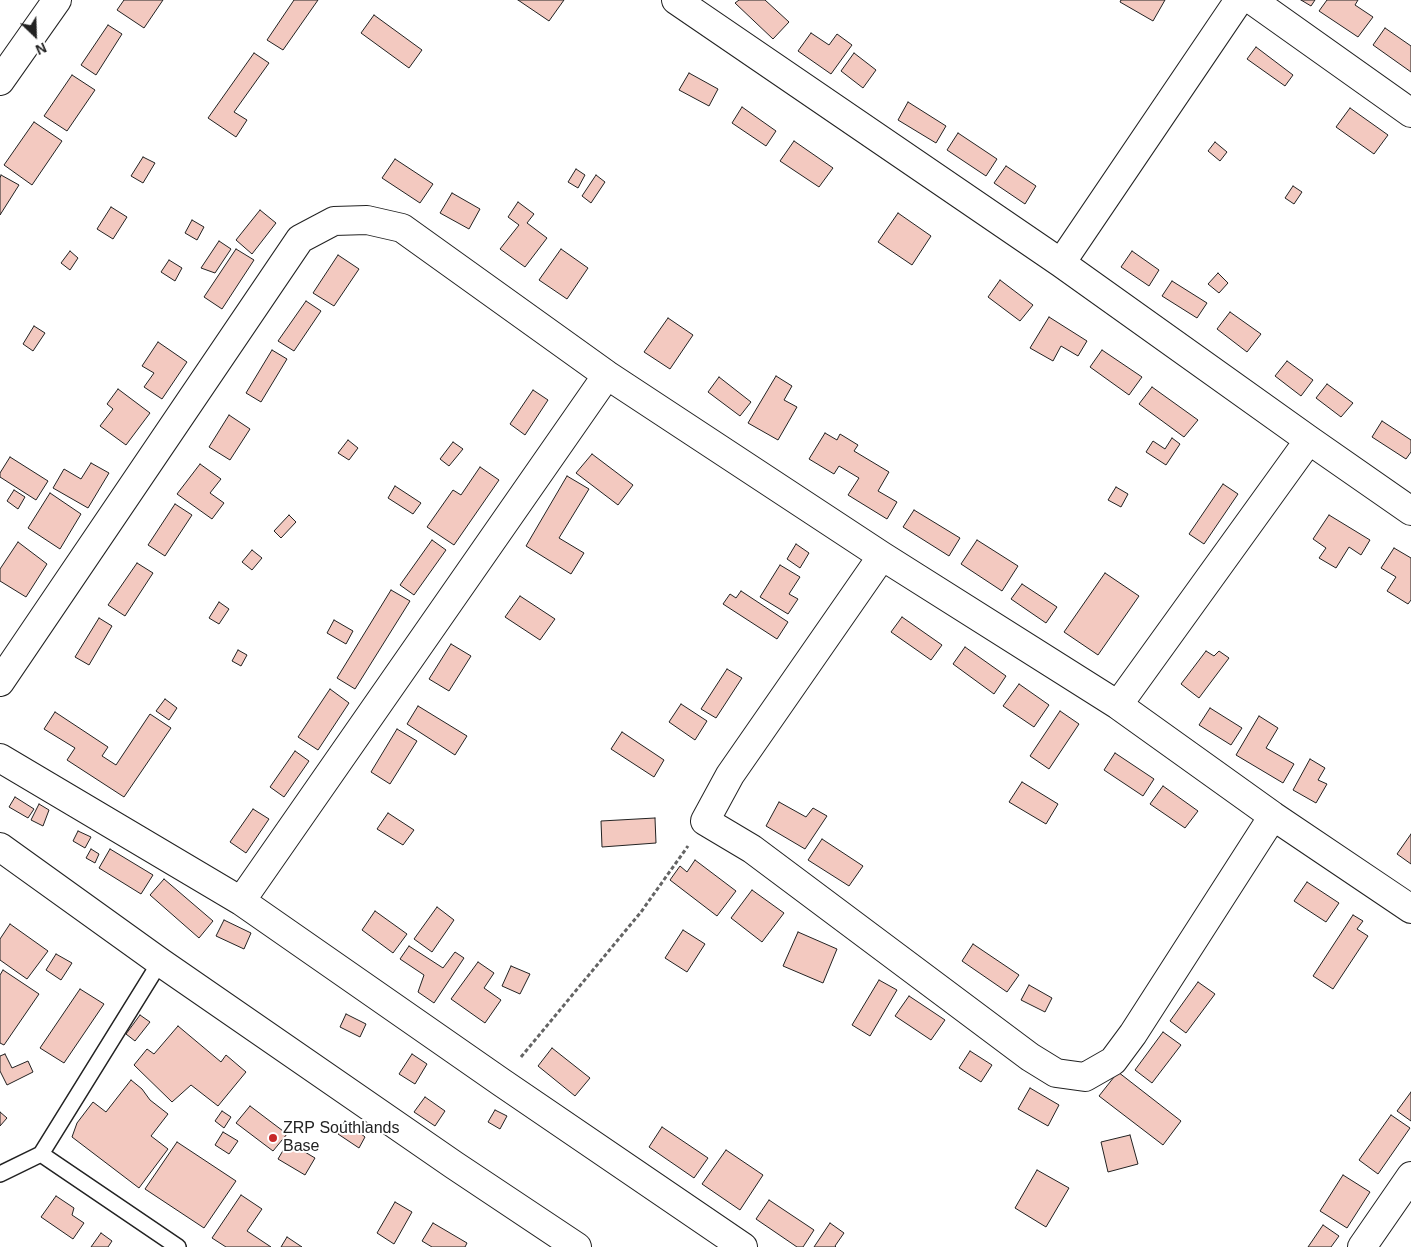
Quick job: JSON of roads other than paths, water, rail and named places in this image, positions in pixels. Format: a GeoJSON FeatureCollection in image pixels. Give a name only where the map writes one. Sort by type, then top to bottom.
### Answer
{"type":"FeatureCollection","features":[{"type":"Feature","properties":{"kind":"street"},"geometry":{"type":"LineString","coordinates":[[4,64],[57,0]]}},
{"type":"Feature","properties":{"kind":"street"},"geometry":{"type":"LineString","coordinates":[[676,0],[1061,263],[1411,511]]}},
{"type":"Feature","properties":{"kind":"street"},"geometry":{"type":"LineString","coordinates":[[1061,263],[1239,0]]}},
{"type":"Feature","properties":{"kind":"street"},"geometry":{"type":"LineString","coordinates":[[1252,0],[1411,113]]}},
{"type":"Feature","properties":{"kind":"street"},"geometry":{"type":"LineString","coordinates":[[0,682],[300,239],[334,222],[367,220],[402,228],[607,375],[882,556],[1118,705],[1273,816],[1411,909]]}},
{"type":"Feature","properties":{"kind":"street"},"geometry":{"type":"LineString","coordinates":[[241,901],[607,375]]}},
{"type":"Feature","properties":{"kind":"street"},"geometry":{"type":"LineString","coordinates":[[1118,705],[1309,440]]}},
{"type":"Feature","properties":{"kind":"street"},"geometry":{"type":"LineString","coordinates":[[882,556],[730,775],[705,821],[752,849],[1030,1057],[1056,1073],[1085,1077],[1113,1061],[1133,1034],[1273,816]]}},
{"type":"Feature","properties":{"kind":"street"},"geometry":{"type":"LineString","coordinates":[[0,758],[241,901],[743,1247]]}},
{"type":"Feature","properties":{"kind":"street"},"geometry":{"type":"LineString","coordinates":[[0,847],[160,962],[454,1165],[577,1247]]}},
{"type":"Feature","properties":{"kind":"street"},"geometry":{"type":"LineString","coordinates":[[1362,1247],[1411,1176]]}},
{"type":"Feature","properties":{"kind":"lane"},"geometry":{"type":"LineString","coordinates":[[0,1174],[41,1154],[160,962]]}},
{"type":"Feature","properties":{"kind":"lane"},"geometry":{"type":"LineString","coordinates":[[41,1154],[175,1246]]}},
{"type":"Feature","properties":{"kind":"place","name":"ZRP Southlands Base"},"geometry":{"type":"Point","coordinates":[273,1138]}}]}
